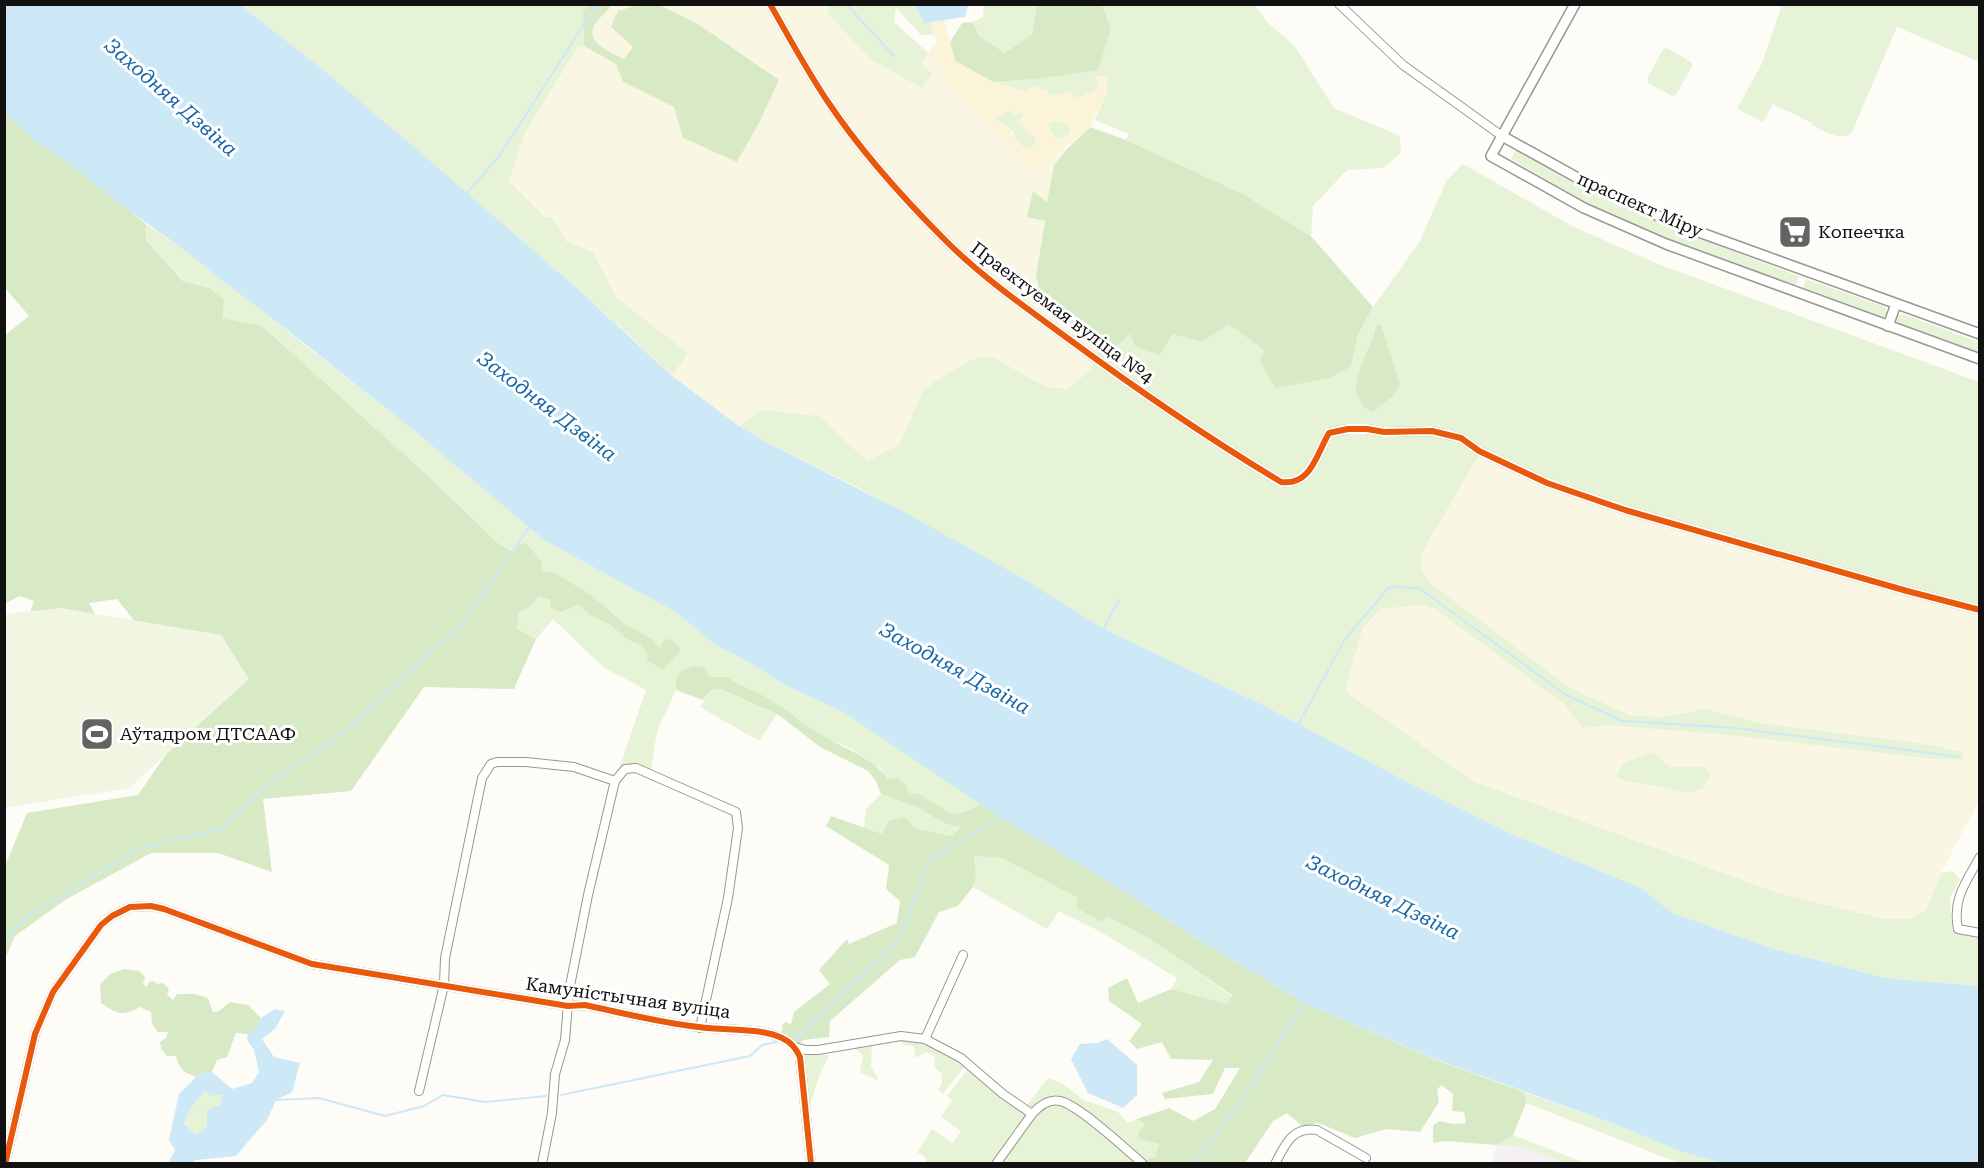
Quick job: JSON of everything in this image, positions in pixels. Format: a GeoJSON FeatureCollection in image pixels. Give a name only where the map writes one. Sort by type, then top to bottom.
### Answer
{"type":"FeatureCollection","features":[{"type":"Feature","properties":{"kind":"street","name":"Праектуемая вуліца №4"},"geometry":{"type":"LineString","coordinates":[[770,4],[828,102],[848,129],[897,189],[947,242],[1006,294],[1147,397],[1209,439],[1281,482],[1292,484],[1301,480],[1308,473],[1329,433],[1348,429],[1384,432],[1432,431],[1461,438],[1479,451],[1547,483],[1625,510],[1980,610]]}},
{"type":"Feature","properties":{"kind":"street","name":"праспект Міру"},"geometry":{"type":"LineString","coordinates":[[1339,4],[1403,65],[1502,136],[1594,187],[1674,223],[1980,334]]}},
{"type":"Feature","properties":{"kind":"street"},"geometry":{"type":"LineString","coordinates":[[1502,136],[1575,4]]}},
{"type":"Feature","properties":{"kind":"street","name":"праспект Міру"},"geometry":{"type":"LineString","coordinates":[[1502,136],[1491,156],[1584,208],[1665,244],[1980,359]]}},
{"type":"Feature","properties":{"kind":"street"},"geometry":{"type":"LineString","coordinates":[[1888,326],[1896,304]]}},
{"type":"Feature","properties":{"kind":"street"},"geometry":{"type":"LineString","coordinates":[[419,1091],[444,985],[446,958],[484,772],[491,764],[497,762],[526,762],[574,767],[615,781],[625,769],[636,768],[736,812],[738,828],[728,898],[700,1028]]}},
{"type":"Feature","properties":{"kind":"street","name":"Камуністычная вуліца"},"geometry":{"type":"LineString","coordinates":[[542,1164],[552,1113],[555,1074],[565,1040],[568,1006],[588,895],[615,781]]}},
{"type":"Feature","properties":{"kind":"street"},"geometry":{"type":"LineString","coordinates":[[1980,856],[1958,900],[1955,914],[1958,929],[1980,933]]}},
{"type":"Feature","properties":{"kind":"street","name":"Камуністычная вуліца"},"geometry":{"type":"LineString","coordinates":[[4,1164],[35,1034],[53,992],[101,926],[123,909],[142,905],[164,909],[312,964],[568,1006],[585,1005],[700,1028],[729,1028],[774,1035],[790,1042],[795,1047]]}},
{"type":"Feature","properties":{"kind":"street"},"geometry":{"type":"LineString","coordinates":[[925,1039],[963,955]]}},
{"type":"Feature","properties":{"kind":"street"},"geometry":{"type":"LineString","coordinates":[[795,1047],[818,1050],[901,1036],[925,1039],[961,1058],[1003,1094],[1032,1114]]}},
{"type":"Feature","properties":{"kind":"street"},"geometry":{"type":"LineString","coordinates":[[795,1047],[800,1057],[802,1070],[811,1164]]}},
{"type":"Feature","properties":{"kind":"street"},"geometry":{"type":"LineString","coordinates":[[996,1164],[1039,1106],[1047,1102],[1062,1101],[1102,1128],[1143,1164]]}},
{"type":"Feature","properties":{"kind":"street"},"geometry":{"type":"LineString","coordinates":[[1275,1164],[1289,1139],[1302,1130],[1309,1129],[1317,1130],[1366,1158]]}},
{"type":"Feature","properties":{"kind":"shaded area"},"geometry":{"type":"Polygon","coordinates":[[[612,5],[637,5],[618,11],[633,47],[624,59],[597,45],[592,34],[594,25],[612,5]]]}},
{"type":"Feature","properties":{"kind":"shaded area"},"geometry":{"type":"Polygon","coordinates":[[[659,5],[827,5],[828,13],[921,64],[928,53],[1028,164],[1029,170],[1035,172],[1059,151],[1069,147],[1054,165],[1047,202],[1033,192],[1045,221],[1036,276],[1045,307],[1101,343],[1092,368],[1069,389],[1046,387],[991,356],[973,359],[923,390],[900,444],[866,461],[819,416],[761,410],[739,426],[672,376],[687,353],[617,298],[593,252],[567,242],[552,217],[544,218],[508,181],[524,134],[578,47],[584,46],[616,64],[624,82],[674,107],[698,24],[659,5]]]}},
{"type":"Feature","properties":{"kind":"shaded area"},"geometry":{"type":"Polygon","coordinates":[[[1478,455],[1547,486],[1902,595],[1979,613],[1979,801],[1941,873],[1926,910],[1912,918],[1885,919],[1781,894],[1473,781],[1345,691],[1363,629],[1381,609],[1424,605],[1435,609],[1564,704],[1583,728],[1608,725],[1738,736],[1930,759],[1962,759],[1964,752],[1920,743],[1761,723],[1705,709],[1662,717],[1630,715],[1572,689],[1430,583],[1421,568],[1421,554],[1478,455]]]}},
{"type":"Feature","properties":{"kind":"shaded area"},"geometry":{"type":"Polygon","coordinates":[[[1497,1145],[1522,1147],[1564,1163],[1492,1164],[1497,1145]]]}},
{"type":"Feature","properties":{"kind":"green space"},"geometry":{"type":"Polygon","coordinates":[[[1891,4],[1897,7],[1899,4],[1979,5],[1979,62],[1897,27],[1851,134],[1841,136],[1832,134],[1773,104],[1763,122],[1737,109],[1762,63],[1782,5],[1891,4]]]}},
{"type":"Feature","properties":{"kind":"green space"},"geometry":{"type":"Polygon","coordinates":[[[241,5],[587,5],[583,12],[584,46],[578,47],[524,134],[509,181],[544,217],[552,217],[567,242],[593,252],[617,298],[688,353],[672,376],[571,284],[327,75],[241,5]]]}},
{"type":"Feature","properties":{"kind":"green space"},"geometry":{"type":"Polygon","coordinates":[[[587,5],[612,5],[596,23],[593,36],[600,46],[624,59],[633,47],[611,27],[618,11],[637,5],[659,5],[698,24],[779,80],[737,162],[683,138],[674,107],[623,82],[616,64],[584,46],[583,12],[587,5]]]}},
{"type":"Feature","properties":{"kind":"green space"},"geometry":{"type":"Polygon","coordinates":[[[827,5],[915,5],[924,23],[931,22],[934,34],[921,35],[896,8],[894,22],[928,53],[921,64],[932,74],[922,88],[870,59],[828,13],[827,5]]]}},
{"type":"Feature","properties":{"kind":"green space"},"geometry":{"type":"Polygon","coordinates":[[[984,5],[1037,5],[1032,34],[1005,53],[980,37],[973,22],[983,17],[984,5]]]}},
{"type":"Feature","properties":{"kind":"green space"},"geometry":{"type":"Polygon","coordinates":[[[1037,5],[1102,5],[1111,29],[1098,70],[1036,79],[993,82],[955,61],[950,42],[962,23],[973,22],[980,37],[1005,53],[1032,34],[1037,5]]]}},
{"type":"Feature","properties":{"kind":"green space"},"geometry":{"type":"Polygon","coordinates":[[[1102,5],[1254,5],[1269,24],[1294,45],[1334,108],[1400,136],[1401,153],[1384,168],[1347,170],[1313,206],[1311,236],[1243,194],[1126,140],[1129,134],[1095,120],[1107,91],[1095,76],[1099,88],[1076,99],[1024,91],[993,82],[1036,79],[1111,29],[1102,5]]]}},
{"type":"Feature","properties":{"kind":"green space"},"geometry":{"type":"Polygon","coordinates":[[[1667,48],[1691,62],[1692,66],[1676,95],[1672,96],[1648,83],[1647,79],[1663,49],[1667,48]]]}},
{"type":"Feature","properties":{"kind":"green space"},"geometry":{"type":"Polygon","coordinates":[[[1009,111],[1024,113],[1023,118],[1019,120],[1036,138],[1035,145],[1026,149],[1016,141],[1013,131],[996,120],[996,117],[1003,116],[1009,111]]]}},
{"type":"Feature","properties":{"kind":"green space"},"geometry":{"type":"Polygon","coordinates":[[[5,112],[28,133],[70,163],[146,224],[146,240],[183,281],[210,288],[224,300],[222,318],[262,326],[427,475],[500,545],[514,552],[519,545],[526,543],[542,562],[541,572],[552,571],[591,595],[624,623],[653,640],[660,648],[664,640],[671,639],[680,647],[679,653],[663,669],[647,661],[647,653],[640,645],[626,639],[611,625],[588,614],[578,604],[562,612],[550,608],[551,600],[539,596],[528,608],[519,612],[517,629],[536,639],[514,689],[424,687],[351,791],[263,799],[272,872],[218,853],[151,853],[65,900],[15,936],[5,959],[5,866],[27,813],[138,795],[196,711],[143,632],[117,599],[89,603],[108,638],[28,618],[34,601],[19,596],[5,604],[5,335],[29,316],[5,288],[5,112]]]}},
{"type":"Feature","properties":{"kind":"green space"},"geometry":{"type":"Polygon","coordinates":[[[1057,121],[1069,126],[1071,133],[1057,141],[1048,124],[1057,121]]]}},
{"type":"Feature","properties":{"kind":"green space"},"geometry":{"type":"Polygon","coordinates":[[[1090,127],[1126,140],[1243,194],[1311,236],[1373,307],[1358,334],[1351,366],[1331,378],[1275,388],[1260,360],[1264,350],[1229,324],[1202,342],[1172,334],[1160,355],[1135,346],[1130,334],[1117,346],[1101,343],[1044,307],[1036,276],[1045,221],[1027,217],[1033,191],[1047,202],[1054,165],[1090,127]]]}},
{"type":"Feature","properties":{"kind":"green space"},"geometry":{"type":"Polygon","coordinates":[[[1516,150],[1591,193],[1673,229],[1799,276],[1796,286],[1668,239],[1587,203],[1511,159],[1516,150]]]}},
{"type":"Feature","properties":{"kind":"green space"},"geometry":{"type":"Polygon","coordinates":[[[1463,164],[1572,226],[1658,264],[1979,382],[1979,613],[1902,595],[1547,486],[1479,455],[1421,554],[1421,568],[1430,583],[1572,689],[1630,715],[1662,717],[1705,709],[1761,723],[1920,743],[1964,752],[1962,760],[1930,759],[1738,736],[1608,725],[1583,728],[1564,704],[1435,609],[1424,605],[1381,609],[1363,628],[1345,691],[1473,781],[1781,894],[1885,919],[1912,918],[1926,910],[1941,873],[1952,871],[1960,879],[1950,899],[1952,928],[1979,939],[1979,986],[1885,978],[1771,948],[1671,913],[1641,888],[1516,836],[1400,778],[1265,706],[1104,629],[984,557],[859,488],[766,442],[739,426],[761,410],[819,416],[867,461],[900,444],[923,390],[973,359],[991,356],[1046,387],[1068,389],[1092,368],[1101,343],[1117,346],[1130,334],[1172,334],[1202,342],[1229,323],[1264,350],[1351,366],[1358,334],[1373,307],[1419,243],[1447,180],[1463,164]]]}},
{"type":"Feature","properties":{"kind":"green space"},"geometry":{"type":"Polygon","coordinates":[[[146,224],[183,249],[417,433],[544,540],[677,613],[713,643],[785,685],[843,712],[981,804],[965,812],[953,814],[918,793],[909,795],[888,779],[881,769],[852,749],[828,739],[756,692],[737,685],[728,677],[674,681],[676,690],[657,731],[651,771],[631,764],[619,769],[646,690],[603,667],[553,619],[536,639],[517,629],[519,612],[528,608],[539,596],[578,604],[588,614],[611,625],[626,639],[640,645],[647,653],[660,648],[653,640],[624,623],[591,595],[552,571],[541,572],[514,552],[500,545],[427,475],[262,326],[222,318],[210,288],[184,281],[146,240],[146,224]]]}},
{"type":"Feature","properties":{"kind":"green space"},"geometry":{"type":"Polygon","coordinates":[[[1806,279],[1885,307],[1887,314],[1881,318],[1802,289],[1806,279]]]}},
{"type":"Feature","properties":{"kind":"green space"},"geometry":{"type":"Polygon","coordinates":[[[1902,314],[1979,342],[1979,353],[1898,323],[1896,317],[1902,314]]]}},
{"type":"Feature","properties":{"kind":"green space"},"geometry":{"type":"Polygon","coordinates":[[[1381,325],[1400,384],[1395,394],[1373,412],[1362,406],[1356,387],[1359,372],[1376,326],[1381,325]]]}},
{"type":"Feature","properties":{"kind":"green space","name":"Аўтадром ДТСААФ"},"geometry":{"type":"Polygon","coordinates":[[[61,608],[221,635],[249,679],[129,788],[5,808],[5,614],[61,608]]]}},
{"type":"Feature","properties":{"kind":"green space"},"geometry":{"type":"Polygon","coordinates":[[[695,666],[706,668],[709,677],[728,677],[765,697],[818,732],[875,765],[888,779],[897,778],[906,785],[909,795],[918,793],[953,814],[965,812],[981,804],[1304,1003],[1439,1061],[1524,1092],[1526,1103],[1513,1135],[1497,1145],[1445,1141],[1433,1143],[1433,1126],[1439,1121],[1454,1124],[1466,1123],[1464,1112],[1452,1111],[1453,1094],[1441,1085],[1437,1090],[1439,1102],[1420,1132],[1386,1129],[1355,1138],[1318,1123],[1302,1126],[1287,1113],[1273,1121],[1245,1163],[1146,1163],[1149,1158],[1155,1158],[1159,1144],[1140,1139],[1138,1133],[1145,1124],[1137,1119],[1169,1108],[1193,1121],[1215,1109],[1240,1068],[1225,1068],[1213,1094],[1165,1099],[1162,1093],[1199,1082],[1213,1060],[1171,1059],[1162,1042],[1137,1049],[1129,1041],[1142,1024],[1109,1001],[1108,988],[1127,978],[1138,1003],[1171,989],[1227,1004],[1232,995],[1147,937],[1107,916],[1102,922],[1077,908],[1078,898],[1002,858],[974,856],[976,875],[973,887],[958,906],[939,912],[915,957],[900,960],[830,1021],[829,1037],[803,1040],[797,1046],[781,1032],[782,1025],[785,1022],[791,1024],[794,1012],[830,984],[819,970],[847,939],[849,944],[897,923],[900,901],[886,889],[889,865],[826,826],[831,816],[882,834],[889,821],[905,817],[914,828],[953,836],[961,827],[945,824],[917,807],[881,794],[876,781],[868,771],[820,747],[780,716],[721,689],[711,690],[703,700],[676,690],[675,685],[679,674],[695,666]]]}},
{"type":"Feature","properties":{"kind":"green space"},"geometry":{"type":"Polygon","coordinates":[[[721,689],[776,715],[759,741],[700,707],[711,690],[721,689]]]}},
{"type":"Feature","properties":{"kind":"green space"},"geometry":{"type":"Polygon","coordinates":[[[1653,752],[1669,767],[1704,767],[1710,774],[1704,788],[1690,793],[1619,779],[1616,776],[1625,762],[1653,752]]]}},
{"type":"Feature","properties":{"kind":"green space"},"geometry":{"type":"Polygon","coordinates":[[[881,794],[917,807],[945,824],[962,827],[954,836],[914,828],[882,834],[864,828],[866,809],[881,794]]]}},
{"type":"Feature","properties":{"kind":"green space"},"geometry":{"type":"Polygon","coordinates":[[[974,856],[1002,858],[1147,937],[1232,996],[1227,1005],[1171,989],[1177,978],[1099,931],[1059,911],[1047,929],[973,887],[976,875],[974,856]]]}},
{"type":"Feature","properties":{"kind":"green space"},"geometry":{"type":"Polygon","coordinates":[[[124,969],[139,971],[145,977],[143,984],[147,987],[149,982],[163,983],[169,989],[167,995],[173,1000],[177,994],[195,994],[208,998],[213,1012],[219,1011],[230,1002],[248,1005],[261,1018],[257,1029],[248,1034],[236,1033],[227,1057],[217,1060],[212,1072],[200,1073],[196,1077],[180,1067],[176,1056],[167,1056],[161,1049],[160,1042],[166,1038],[168,1032],[158,1032],[152,1024],[151,1012],[140,1007],[120,1013],[101,1003],[100,985],[110,974],[124,969]]]}},
{"type":"Feature","properties":{"kind":"green space"},"geometry":{"type":"Polygon","coordinates":[[[901,1038],[927,1042],[964,1063],[965,1066],[943,1094],[938,1090],[942,1084],[942,1074],[934,1067],[935,1057],[927,1052],[916,1058],[914,1046],[903,1045],[901,1038]]]}},
{"type":"Feature","properties":{"kind":"green space"},"geometry":{"type":"Polygon","coordinates":[[[872,1044],[871,1066],[879,1081],[860,1072],[863,1056],[854,1047],[872,1044]]]}},
{"type":"Feature","properties":{"kind":"green space"},"geometry":{"type":"Polygon","coordinates":[[[817,1045],[823,1054],[829,1056],[820,1074],[809,1109],[797,1046],[805,1048],[817,1045]]]}},
{"type":"Feature","properties":{"kind":"green space"},"geometry":{"type":"Polygon","coordinates":[[[971,1069],[1024,1112],[1025,1119],[992,1163],[927,1163],[925,1157],[917,1152],[932,1129],[953,1143],[961,1131],[941,1117],[952,1101],[947,1096],[967,1070],[971,1069]]]}},
{"type":"Feature","properties":{"kind":"green space"},"geometry":{"type":"Polygon","coordinates":[[[1048,1078],[1063,1084],[1084,1100],[1118,1112],[1128,1123],[1137,1119],[1146,1124],[1141,1139],[1159,1144],[1155,1158],[1146,1163],[1058,1096],[1051,1096],[1031,1108],[1027,1106],[1048,1078]]]}},
{"type":"Feature","properties":{"kind":"green space"},"geometry":{"type":"Polygon","coordinates":[[[205,1091],[224,1094],[207,1126],[196,1136],[184,1124],[189,1110],[205,1091]]]}},
{"type":"Feature","properties":{"kind":"green space"},"geometry":{"type":"Polygon","coordinates":[[[1524,1092],[1612,1123],[1682,1152],[1728,1163],[1679,1163],[1526,1103],[1524,1092]]]}},
{"type":"Feature","properties":{"kind":"green space"},"geometry":{"type":"Polygon","coordinates":[[[1054,1103],[1088,1120],[1140,1164],[999,1164],[1040,1108],[1054,1103]]]}},
{"type":"Feature","properties":{"kind":"green space"},"geometry":{"type":"Polygon","coordinates":[[[1513,1135],[1585,1163],[1564,1163],[1522,1147],[1497,1145],[1513,1135]]]}},
{"type":"Feature","properties":{"kind":"sand"},"geometry":{"type":"Polygon","coordinates":[[[944,20],[955,61],[993,82],[1024,91],[1034,86],[1053,96],[1071,90],[1076,99],[1099,88],[1095,76],[1107,76],[1107,91],[1090,127],[1035,172],[1028,170],[1028,164],[947,83],[946,74],[928,53],[937,43],[931,22],[944,20]],[[1009,111],[1003,116],[996,117],[998,121],[1009,126],[1016,141],[1026,149],[1035,145],[1036,138],[1027,133],[1019,120],[1023,118],[1023,113],[1018,112],[1015,116],[1009,111]],[[1057,121],[1048,124],[1051,133],[1058,140],[1071,133],[1069,126],[1057,121]]]}},
{"type":"Feature","properties":{"kind":"water","name":"Заходняя Дзвіна"},"geometry":{"type":"Polygon","coordinates":[[[5,4],[241,5],[323,70],[415,148],[580,291],[672,376],[739,426],[766,442],[906,513],[1022,578],[1104,629],[1265,706],[1400,778],[1516,836],[1641,888],[1672,913],[1771,948],[1885,978],[1979,986],[1979,1163],[1719,1162],[1682,1152],[1612,1123],[1440,1061],[1304,1003],[1184,931],[1105,879],[1001,818],[843,712],[785,685],[713,643],[677,613],[544,540],[417,433],[300,340],[16,124],[5,112],[5,4]]]}},
{"type":"Feature","properties":{"kind":"water"},"geometry":{"type":"Polygon","coordinates":[[[915,5],[968,5],[965,17],[924,23],[915,5]]]}},
{"type":"Feature","properties":{"kind":"water"},"geometry":{"type":"Polygon","coordinates":[[[275,1009],[285,1011],[275,1029],[262,1039],[274,1057],[300,1063],[292,1092],[276,1100],[267,1120],[236,1156],[196,1160],[191,1163],[168,1163],[175,1150],[169,1140],[179,1094],[200,1073],[212,1072],[232,1089],[252,1083],[259,1072],[254,1050],[247,1040],[248,1034],[257,1029],[261,1018],[275,1009]],[[205,1091],[189,1110],[184,1124],[196,1135],[207,1126],[207,1110],[219,1105],[223,1094],[211,1096],[205,1091]]]}},
{"type":"Feature","properties":{"kind":"water"},"geometry":{"type":"Polygon","coordinates":[[[1107,1039],[1137,1065],[1137,1095],[1123,1108],[1088,1093],[1071,1059],[1080,1044],[1097,1043],[1107,1039]]]}},
{"type":"Feature","properties":{"kind":"waterway"},"geometry":{"type":"LineString","coordinates":[[466,194],[500,155],[597,4]]}},
{"type":"Feature","properties":{"kind":"waterway"},"geometry":{"type":"LineString","coordinates":[[846,4],[894,56]]}},
{"type":"Feature","properties":{"kind":"waterway"},"geometry":{"type":"LineString","coordinates":[[4,939],[28,916],[140,848],[224,828],[268,784],[337,738],[460,626],[530,526]]}},
{"type":"Feature","properties":{"kind":"waterway"},"geometry":{"type":"LineString","coordinates":[[1298,725],[1345,639],[1389,587],[1419,588],[1566,695],[1623,721],[1736,728],[1960,757]]}},
{"type":"Feature","properties":{"kind":"waterway"},"geometry":{"type":"LineString","coordinates":[[1103,630],[1119,600]]}},
{"type":"Feature","properties":{"kind":"waterway"},"geometry":{"type":"LineString","coordinates":[[796,1039],[900,938],[929,860],[1002,817]]}},
{"type":"Feature","properties":{"kind":"waterway"},"geometry":{"type":"LineString","coordinates":[[1193,1164],[1239,1105],[1306,1001]]}},
{"type":"Feature","properties":{"kind":"waterway"},"geometry":{"type":"LineString","coordinates":[[561,1095],[750,1056],[762,1045],[777,1042]]}},
{"type":"Feature","properties":{"kind":"waterway"},"geometry":{"type":"LineString","coordinates":[[276,1100],[319,1098],[385,1116],[424,1106],[443,1095],[485,1102],[546,1096]]}},
{"type":"Feature","properties":{"kind":"cycle path"},"geometry":{"type":"LineString","coordinates":[[770,4],[820,90],[854,138],[899,192],[960,255],[1006,293],[1122,378],[1281,482],[1291,482],[1306,474],[1329,433],[1348,429],[1384,432],[1432,431],[1461,438],[1479,451],[1547,483],[1625,510],[1980,610]]}},
{"type":"Feature","properties":{"kind":"cycle path"},"geometry":{"type":"LineString","coordinates":[[5,1164],[35,1034],[53,992],[101,925],[112,916],[130,907],[151,906],[312,964],[568,1006],[585,1005],[685,1025],[762,1032],[782,1038],[793,1046],[800,1057],[811,1164]]}},
{"type":"Feature","properties":{"kind":"place","name":"Копеечка"},"geometry":{"type":"Point","coordinates":[1795,232]}},
{"type":"Feature","properties":{"kind":"place","name":"Аўтадром ДТСААФ"},"geometry":{"type":"Point","coordinates":[97,734]}}]}
